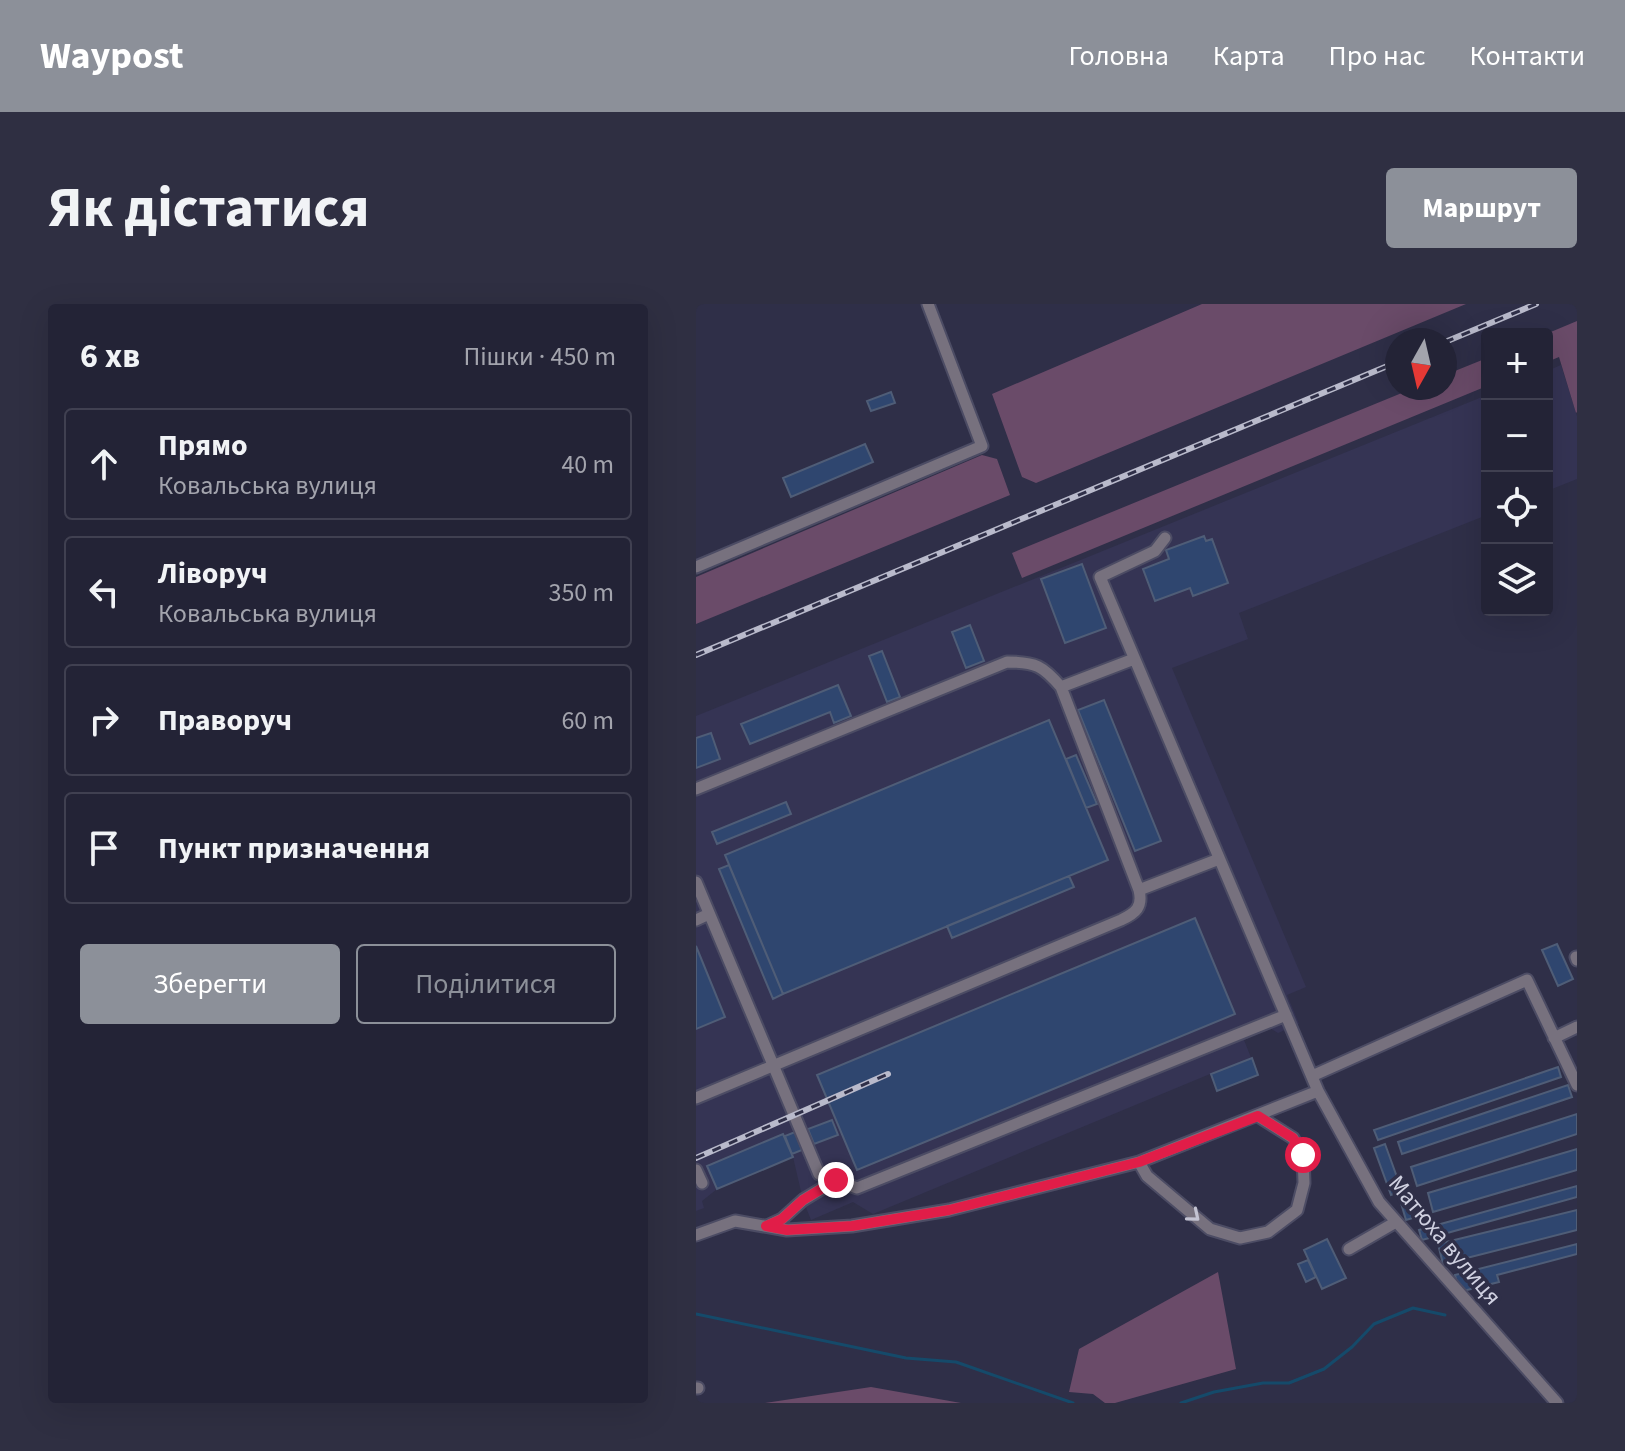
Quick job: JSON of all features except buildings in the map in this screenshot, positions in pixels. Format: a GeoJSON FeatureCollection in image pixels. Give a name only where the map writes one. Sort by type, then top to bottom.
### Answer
{"type":"FeatureCollection","features":[{"type":"Feature","properties":{"kind":"street"},"geometry":{"type":"LineString","coordinates":[[696,567],[982,446],[928,304]]}},
{"type":"Feature","properties":{"kind":"street","name":"Матюха вулиця"},"geometry":{"type":"LineString","coordinates":[[1165,538],[1155,551],[1100,577],[1318,1091],[1379,1202],[1557,1403]]}},
{"type":"Feature","properties":{"kind":"street"},"geometry":{"type":"LineString","coordinates":[[1061,687],[1134,659]]}},
{"type":"Feature","properties":{"kind":"street"},"geometry":{"type":"LineString","coordinates":[[696,789],[1007,662],[1027,662],[1044,668],[1061,687],[1142,901],[1136,913],[1121,920],[696,1098]]}},
{"type":"Feature","properties":{"kind":"street"},"geometry":{"type":"LineString","coordinates":[[1139,890],[1219,859]]}},
{"type":"Feature","properties":{"kind":"street"},"geometry":{"type":"LineString","coordinates":[[696,882],[819,1174],[857,1188],[1286,1015]]}},
{"type":"Feature","properties":{"kind":"street"},"geometry":{"type":"LineString","coordinates":[[696,920],[709,914]]}},
{"type":"Feature","properties":{"kind":"street"},"geometry":{"type":"LineString","coordinates":[[1312,1076],[1527,980],[1577,1085]]}},
{"type":"Feature","properties":{"kind":"street"},"geometry":{"type":"LineString","coordinates":[[1554,1038],[1577,1027]]}},
{"type":"Feature","properties":{"kind":"street"},"geometry":{"type":"LineString","coordinates":[[696,1235],[735,1221],[787,1230],[852,1226],[949,1210],[1139,1162],[1318,1091]]}},
{"type":"Feature","properties":{"kind":"street"},"geometry":{"type":"LineString","coordinates":[[1139,1162],[1147,1176],[1210,1229],[1240,1238],[1268,1232],[1297,1210],[1304,1183],[1303,1155],[1293,1138],[1258,1116]]}},
{"type":"Feature","properties":{"kind":"street"},"geometry":{"type":"LineString","coordinates":[[696,1170],[702,1183]]}},
{"type":"Feature","properties":{"kind":"street"},"geometry":{"type":"LineString","coordinates":[[766,1226],[782,1219],[803,1200],[836,1180]]}},
{"type":"Feature","properties":{"kind":"street"},"geometry":{"type":"LineString","coordinates":[[1349,1249],[1396,1222]]}},
{"type":"Feature","properties":{"kind":"shaded area"},"geometry":{"type":"Polygon","coordinates":[[[1202,304],[1466,304],[1408,328],[1385,328],[1385,338],[1036,483],[1022,477],[992,394],[1202,304]]]}},
{"type":"Feature","properties":{"kind":"shaded area"},"geometry":{"type":"Polygon","coordinates":[[[1577,321],[1576,413],[1559,357],[1553,360],[1553,331],[1577,321]]]}},
{"type":"Feature","properties":{"kind":"shaded area"},"geometry":{"type":"Polygon","coordinates":[[[1481,360],[1481,388],[1457,398],[1457,370],[1481,360]]]}},
{"type":"Feature","properties":{"kind":"shaded area"},"geometry":{"type":"Polygon","coordinates":[[[1561,365],[1577,416],[1577,479],[1553,489],[1553,400],[1553,368],[1561,365]]]}},
{"type":"Feature","properties":{"kind":"shaded area"},"geometry":{"type":"Polygon","coordinates":[[[1481,397],[1481,517],[1239,613],[1248,639],[1172,668],[1306,987],[1287,995],[1299,1024],[1278,1033],[1270,1028],[1244,1040],[1258,1075],[1217,1091],[1210,1074],[873,1214],[853,1202],[811,1220],[793,1157],[717,1189],[702,1201],[704,1208],[696,1211],[696,716],[1481,397]]]}},
{"type":"Feature","properties":{"kind":"shaded area"},"geometry":{"type":"Polygon","coordinates":[[[1385,400],[1453,400],[1022,578],[1012,553],[1385,400]]]}},
{"type":"Feature","properties":{"kind":"shaded area"},"geometry":{"type":"Polygon","coordinates":[[[982,455],[997,459],[1010,495],[696,624],[696,577],[982,455]]]}},
{"type":"Feature","properties":{"kind":"shaded area"},"geometry":{"type":"Polygon","coordinates":[[[1218,1272],[1236,1369],[1115,1403],[1105,1403],[1093,1394],[1069,1392],[1079,1349],[1218,1272]]]}},
{"type":"Feature","properties":{"kind":"shaded area"},"geometry":{"type":"Polygon","coordinates":[[[871,1387],[961,1403],[765,1403],[871,1387]]]}},
{"type":"Feature","properties":{"kind":"waterway"},"geometry":{"type":"LineString","coordinates":[[1181,1403],[1214,1392],[1263,1383],[1289,1383],[1324,1369],[1374,1324],[1413,1308],[1445,1315]]}},
{"type":"Feature","properties":{"kind":"waterway"},"geometry":{"type":"LineString","coordinates":[[696,1314],[906,1358],[956,1362],[1073,1403]]}},
{"type":"Feature","properties":{"kind":"railway"},"geometry":{"type":"LineString","coordinates":[[1457,337],[1536,304]]}},
{"type":"Feature","properties":{"kind":"railway"},"geometry":{"type":"LineString","coordinates":[[696,655],[1385,367]]}},
{"type":"Feature","properties":{"kind":"railway"},"geometry":{"type":"LineString","coordinates":[[696,1158],[888,1074]]}},
{"type":"Feature","properties":{"kind":"route"},"geometry":{"type":"LineString","coordinates":[[836,1180],[803,1200],[782,1219],[766,1226],[787,1230],[852,1226],[949,1210],[1139,1162],[1258,1116],[1293,1138],[1303,1155]]}}]}
